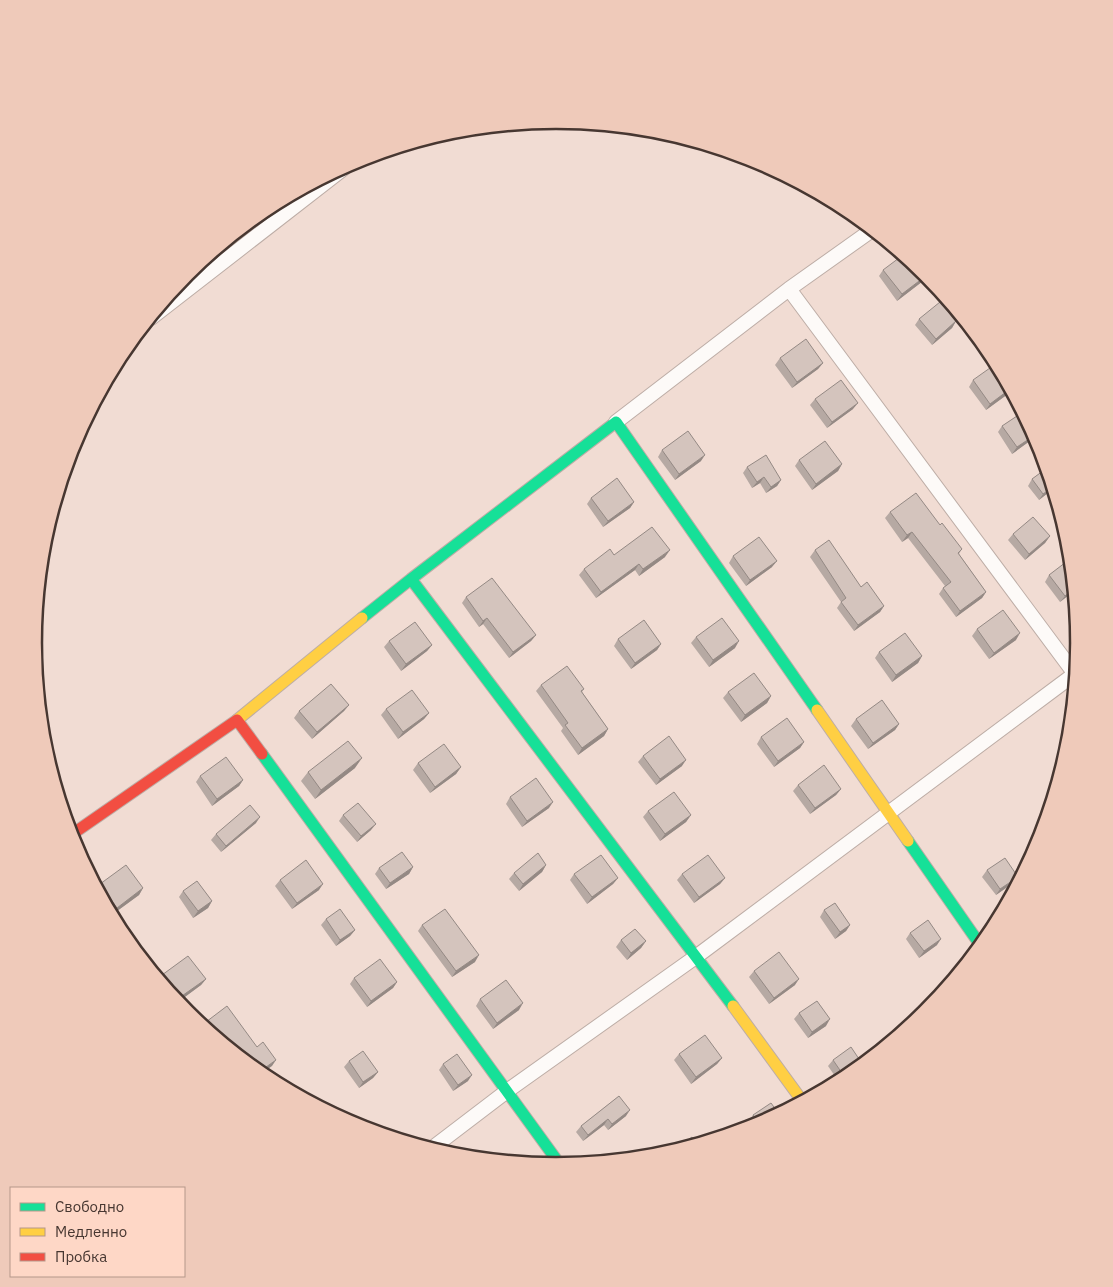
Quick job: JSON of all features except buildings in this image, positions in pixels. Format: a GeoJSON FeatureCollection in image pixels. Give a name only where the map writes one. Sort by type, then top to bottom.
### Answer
{"type":"FeatureCollection","features":[{"type":"Feature","properties":{"kind":"street"},"geometry":{"type":"LineString","coordinates":[[176,299],[316,189]]}},
{"type":"Feature","properties":{"kind":"street"},"geometry":{"type":"LineString","coordinates":[[78,830],[237,720],[411,578],[789,289],[866,234]]}},
{"type":"Feature","properties":{"kind":"street"},"geometry":{"type":"LineString","coordinates":[[789,289],[1069,665]]}},
{"type":"Feature","properties":{"kind":"street"},"geometry":{"type":"LineString","coordinates":[[616,422],[976,939]]}},
{"type":"Feature","properties":{"kind":"street"},"geometry":{"type":"LineString","coordinates":[[411,578],[697,956],[799,1096]]}},
{"type":"Feature","properties":{"kind":"street"},"geometry":{"type":"LineString","coordinates":[[438,1144],[507,1091],[697,956],[1069,678]]}},
{"type":"Feature","properties":{"kind":"street"},"geometry":{"type":"LineString","coordinates":[[237,720],[554,1158]]}},
{"type":"Feature","properties":{"kind":"traffic: fast"},"geometry":{"type":"LineString","coordinates":[[411,579],[616,422],[817,710]]}},
{"type":"Feature","properties":{"kind":"traffic: fast"},"geometry":{"type":"LineString","coordinates":[[362,618],[411,579],[733,1006]]}},
{"type":"Feature","properties":{"kind":"traffic: fast"},"geometry":{"type":"LineString","coordinates":[[262,754],[555,1158]]}},
{"type":"Feature","properties":{"kind":"traffic: fast"},"geometry":{"type":"LineString","coordinates":[[908,841],[976,939]]}},
{"type":"Feature","properties":{"kind":"traffic: slow"},"geometry":{"type":"LineString","coordinates":[[237,720],[362,618]]}},
{"type":"Feature","properties":{"kind":"traffic: slow"},"geometry":{"type":"LineString","coordinates":[[817,710],[908,841]]}},
{"type":"Feature","properties":{"kind":"traffic: slow"},"geometry":{"type":"LineString","coordinates":[[733,1006],[799,1096]]}},
{"type":"Feature","properties":{"kind":"traffic: jam"},"geometry":{"type":"LineString","coordinates":[[78,830],[237,720],[262,754]]}}]}
